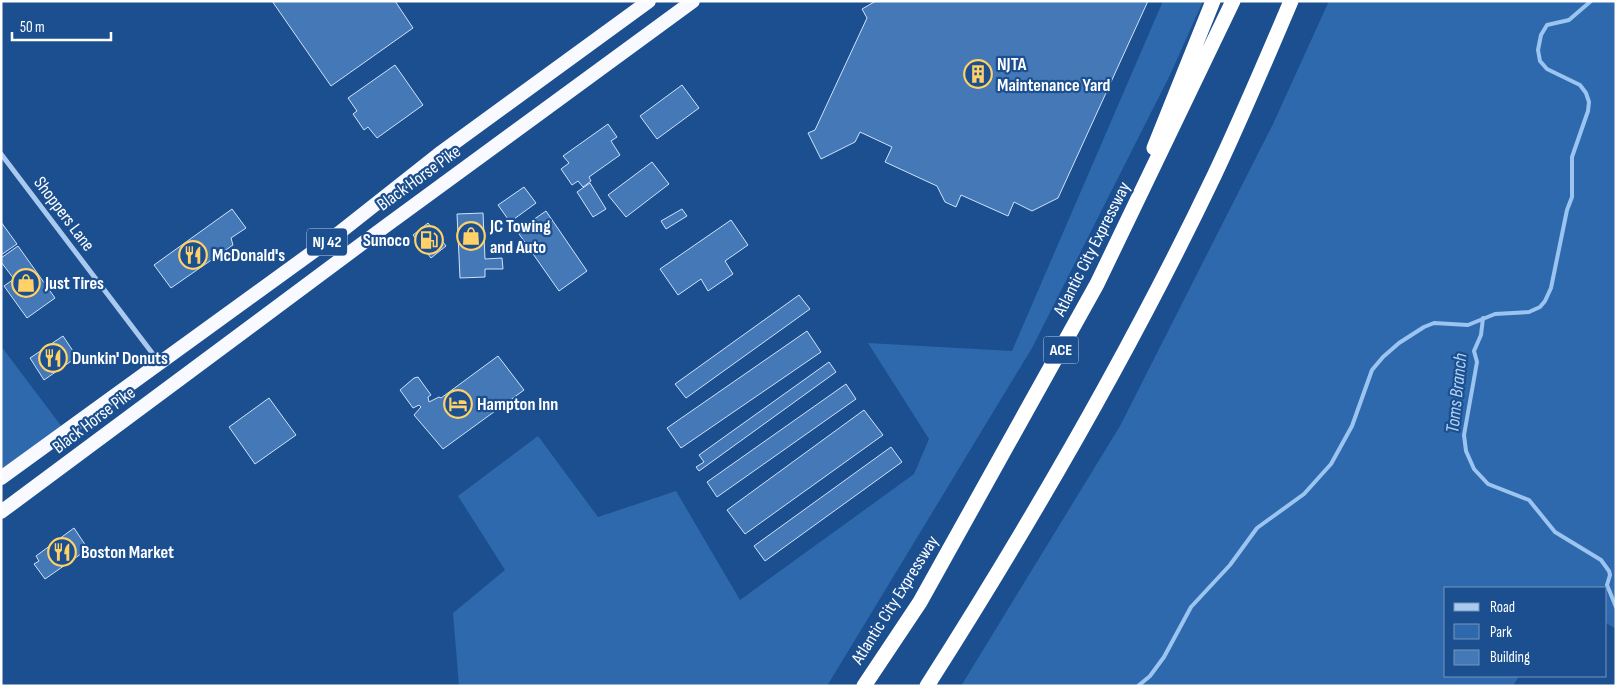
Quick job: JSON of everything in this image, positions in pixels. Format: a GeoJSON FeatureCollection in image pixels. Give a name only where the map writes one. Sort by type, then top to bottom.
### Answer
{"type":"FeatureCollection","features":[{"type":"Feature","properties":{"kind":"highway","name":"Black Horse Pike"},"geometry":{"type":"LineString","coordinates":[[1,478],[339,233],[439,154],[649,1]]}},
{"type":"Feature","properties":{"kind":"highway","name":"Black Horse Pike"},"geometry":{"type":"LineString","coordinates":[[1,512],[386,225],[693,1]]}},
{"type":"Feature","properties":{"kind":"highway"},"geometry":{"type":"LineString","coordinates":[[1098,284],[1213,1]]}},
{"type":"Feature","properties":{"kind":"highway","name":"Atlantic City Expressway"},"geometry":{"type":"LineString","coordinates":[[864,686],[920,602],[1098,284],[1233,1]]}},
{"type":"Feature","properties":{"kind":"highway"},"geometry":{"type":"LineString","coordinates":[[927,686],[1028,523],[1138,324],[1214,175],[1290,4]]}},
{"type":"Feature","properties":{"kind":"street","name":"Shoppers Lane"},"geometry":{"type":"LineString","coordinates":[[2,158],[159,362]]}},
{"type":"Feature","properties":{"kind":"green space"},"geometry":{"type":"Polygon","coordinates":[[[1163,1],[1203,1],[1170,75],[1032,348],[827,686],[459,686],[453,613],[505,570],[458,496],[538,436],[598,517],[676,491],[740,600],[914,474],[929,439],[868,343],[1012,351],[1163,1]]]}},
{"type":"Feature","properties":{"kind":"green space"},"geometry":{"type":"Polygon","coordinates":[[[1329,1],[1616,1],[1616,629],[1607,624],[1607,587],[1444,587],[1444,677],[1518,677],[1513,686],[961,686],[1120,426],[1273,124],[1329,1]]]}},
{"type":"Feature","properties":{"kind":"green space"},"geometry":{"type":"Polygon","coordinates":[[[1,346],[65,431],[1,478],[1,346]]]}},
{"type":"Feature","properties":{"kind":"building"},"geometry":{"type":"Polygon","coordinates":[[[272,1],[395,1],[413,28],[331,86],[272,1]]]}},
{"type":"Feature","properties":{"kind":"building","name":"NJTA Maintenance Yard"},"geometry":{"type":"Polygon","coordinates":[[[876,1],[1148,1],[1058,198],[1032,211],[1014,202],[1008,216],[961,195],[956,207],[945,202],[937,186],[885,162],[892,147],[860,132],[855,142],[821,159],[808,133],[815,130],[867,18],[862,9],[876,1]]]}},
{"type":"Feature","properties":{"kind":"building"},"geometry":{"type":"Polygon","coordinates":[[[395,65],[423,105],[377,138],[368,127],[364,130],[353,114],[357,111],[348,98],[395,65]]]}},
{"type":"Feature","properties":{"kind":"building"},"geometry":{"type":"Polygon","coordinates":[[[682,85],[699,108],[657,139],[640,116],[682,85]]]}},
{"type":"Feature","properties":{"kind":"building"},"geometry":{"type":"Polygon","coordinates":[[[608,124],[617,137],[611,141],[620,155],[589,177],[591,181],[583,187],[578,181],[572,185],[561,169],[569,163],[563,156],[608,124]]]}},
{"type":"Feature","properties":{"kind":"building"},"geometry":{"type":"Polygon","coordinates":[[[652,162],[669,184],[626,217],[608,195],[652,162]]]}},
{"type":"Feature","properties":{"kind":"building"},"geometry":{"type":"Polygon","coordinates":[[[590,183],[606,209],[593,217],[577,192],[590,183]]]}},
{"type":"Feature","properties":{"kind":"building"},"geometry":{"type":"Polygon","coordinates":[[[524,187],[536,203],[510,222],[498,205],[524,187]]]}},
{"type":"Feature","properties":{"kind":"building","name":"McDonald's"},"geometry":{"type":"Polygon","coordinates":[[[232,209],[246,228],[231,238],[233,245],[171,288],[154,265],[232,209]]]}},
{"type":"Feature","properties":{"kind":"building"},"geometry":{"type":"Polygon","coordinates":[[[682,209],[687,216],[666,229],[661,221],[682,209]]]}},
{"type":"Feature","properties":{"kind":"building"},"geometry":{"type":"Polygon","coordinates":[[[546,211],[587,271],[559,291],[517,231],[546,211]]]}},
{"type":"Feature","properties":{"kind":"building","name":"JC Towing and Auto"},"geometry":{"type":"Polygon","coordinates":[[[483,213],[485,259],[502,258],[503,269],[485,269],[485,277],[460,278],[457,214],[483,213]]]}},
{"type":"Feature","properties":{"kind":"building"},"geometry":{"type":"Polygon","coordinates":[[[731,220],[748,245],[725,261],[733,274],[708,291],[701,279],[678,295],[660,269],[731,220]]]}},
{"type":"Feature","properties":{"kind":"building"},"geometry":{"type":"Polygon","coordinates":[[[1,222],[17,244],[1,255],[1,222]]]}},
{"type":"Feature","properties":{"kind":"building"},"geometry":{"type":"Polygon","coordinates":[[[428,223],[446,246],[431,258],[413,235],[428,223]]]}},
{"type":"Feature","properties":{"kind":"building","name":"Just Tires"},"geometry":{"type":"Polygon","coordinates":[[[18,246],[55,298],[27,318],[4,286],[14,279],[1,262],[1,258],[18,246]]]}},
{"type":"Feature","properties":{"kind":"building"},"geometry":{"type":"Polygon","coordinates":[[[799,295],[810,309],[686,398],[675,384],[799,295]]]}},
{"type":"Feature","properties":{"kind":"building"},"geometry":{"type":"Polygon","coordinates":[[[807,331],[821,352],[681,448],[667,428],[807,331]]]}},
{"type":"Feature","properties":{"kind":"building","name":"Dunkin' Donuts"},"geometry":{"type":"Polygon","coordinates":[[[63,336],[77,357],[44,380],[30,358],[63,336]]]}},
{"type":"Feature","properties":{"kind":"building","name":"Hampton Inn"},"geometry":{"type":"Polygon","coordinates":[[[498,356],[524,390],[443,449],[414,415],[421,407],[419,405],[413,408],[400,390],[414,378],[418,377],[431,395],[428,397],[429,402],[439,397],[441,398],[498,356]]]}},
{"type":"Feature","properties":{"kind":"building"},"geometry":{"type":"Polygon","coordinates":[[[829,362],[836,372],[699,471],[696,467],[704,462],[699,455],[829,362]]]}},
{"type":"Feature","properties":{"kind":"building"},"geometry":{"type":"Polygon","coordinates":[[[846,384],[856,399],[717,497],[707,482],[846,384]]]}},
{"type":"Feature","properties":{"kind":"building"},"geometry":{"type":"Polygon","coordinates":[[[269,398],[296,435],[255,464],[229,427],[269,398]]]}},
{"type":"Feature","properties":{"kind":"building"},"geometry":{"type":"Polygon","coordinates":[[[864,410],[883,435],[745,534],[727,510],[864,410]]]}},
{"type":"Feature","properties":{"kind":"building"},"geometry":{"type":"Polygon","coordinates":[[[891,447],[902,462],[765,561],[754,546],[891,447]]]}},
{"type":"Feature","properties":{"kind":"building","name":"Boston Market"},"geometry":{"type":"Polygon","coordinates":[[[74,528],[88,549],[45,579],[34,564],[39,561],[36,556],[74,528]]]}},
{"type":"Feature","properties":{"kind":"waterway"},"geometry":{"type":"LineString","coordinates":[[1138,686],[1150,676],[1164,657],[1191,607],[1230,565],[1257,528],[1304,494],[1331,464],[1352,426],[1372,370],[1383,357],[1399,343],[1434,323],[1468,325],[1495,314],[1529,312],[1540,307],[1545,301],[1551,288],[1567,210],[1572,197],[1572,157],[1588,111],[1589,102],[1586,93],[1580,85],[1547,69],[1540,61],[1538,50],[1541,35],[1547,25],[1569,20],[1591,1]]}},
{"type":"Feature","properties":{"kind":"waterway","name":"Toms Branch"},"geometry":{"type":"LineString","coordinates":[[1483,318],[1481,335],[1474,351],[1477,362],[1464,435],[1466,451],[1474,469],[1488,484],[1529,500],[1555,532],[1601,560],[1609,571],[1610,575],[1607,585],[1616,607]]}},
{"type":"Feature","properties":{"kind":"place","name":"NJTA Maintenance Yard"},"geometry":{"type":"Point","coordinates":[978,74]}},
{"type":"Feature","properties":{"kind":"place","name":"JC Towing and Auto"},"geometry":{"type":"Point","coordinates":[471,236]}},
{"type":"Feature","properties":{"kind":"place","name":"Sunoco"},"geometry":{"type":"Point","coordinates":[429,240]}},
{"type":"Feature","properties":{"kind":"place","name":"McDonald's"},"geometry":{"type":"Point","coordinates":[193,255]}},
{"type":"Feature","properties":{"kind":"place","name":"Just Tires"},"geometry":{"type":"Point","coordinates":[26,283]}},
{"type":"Feature","properties":{"kind":"place","name":"Dunkin' Donuts"},"geometry":{"type":"Point","coordinates":[53,358]}},
{"type":"Feature","properties":{"kind":"place","name":"Hampton Inn"},"geometry":{"type":"Point","coordinates":[458,404]}},
{"type":"Feature","properties":{"kind":"place","name":"Boston Market"},"geometry":{"type":"Point","coordinates":[62,552]}}]}
